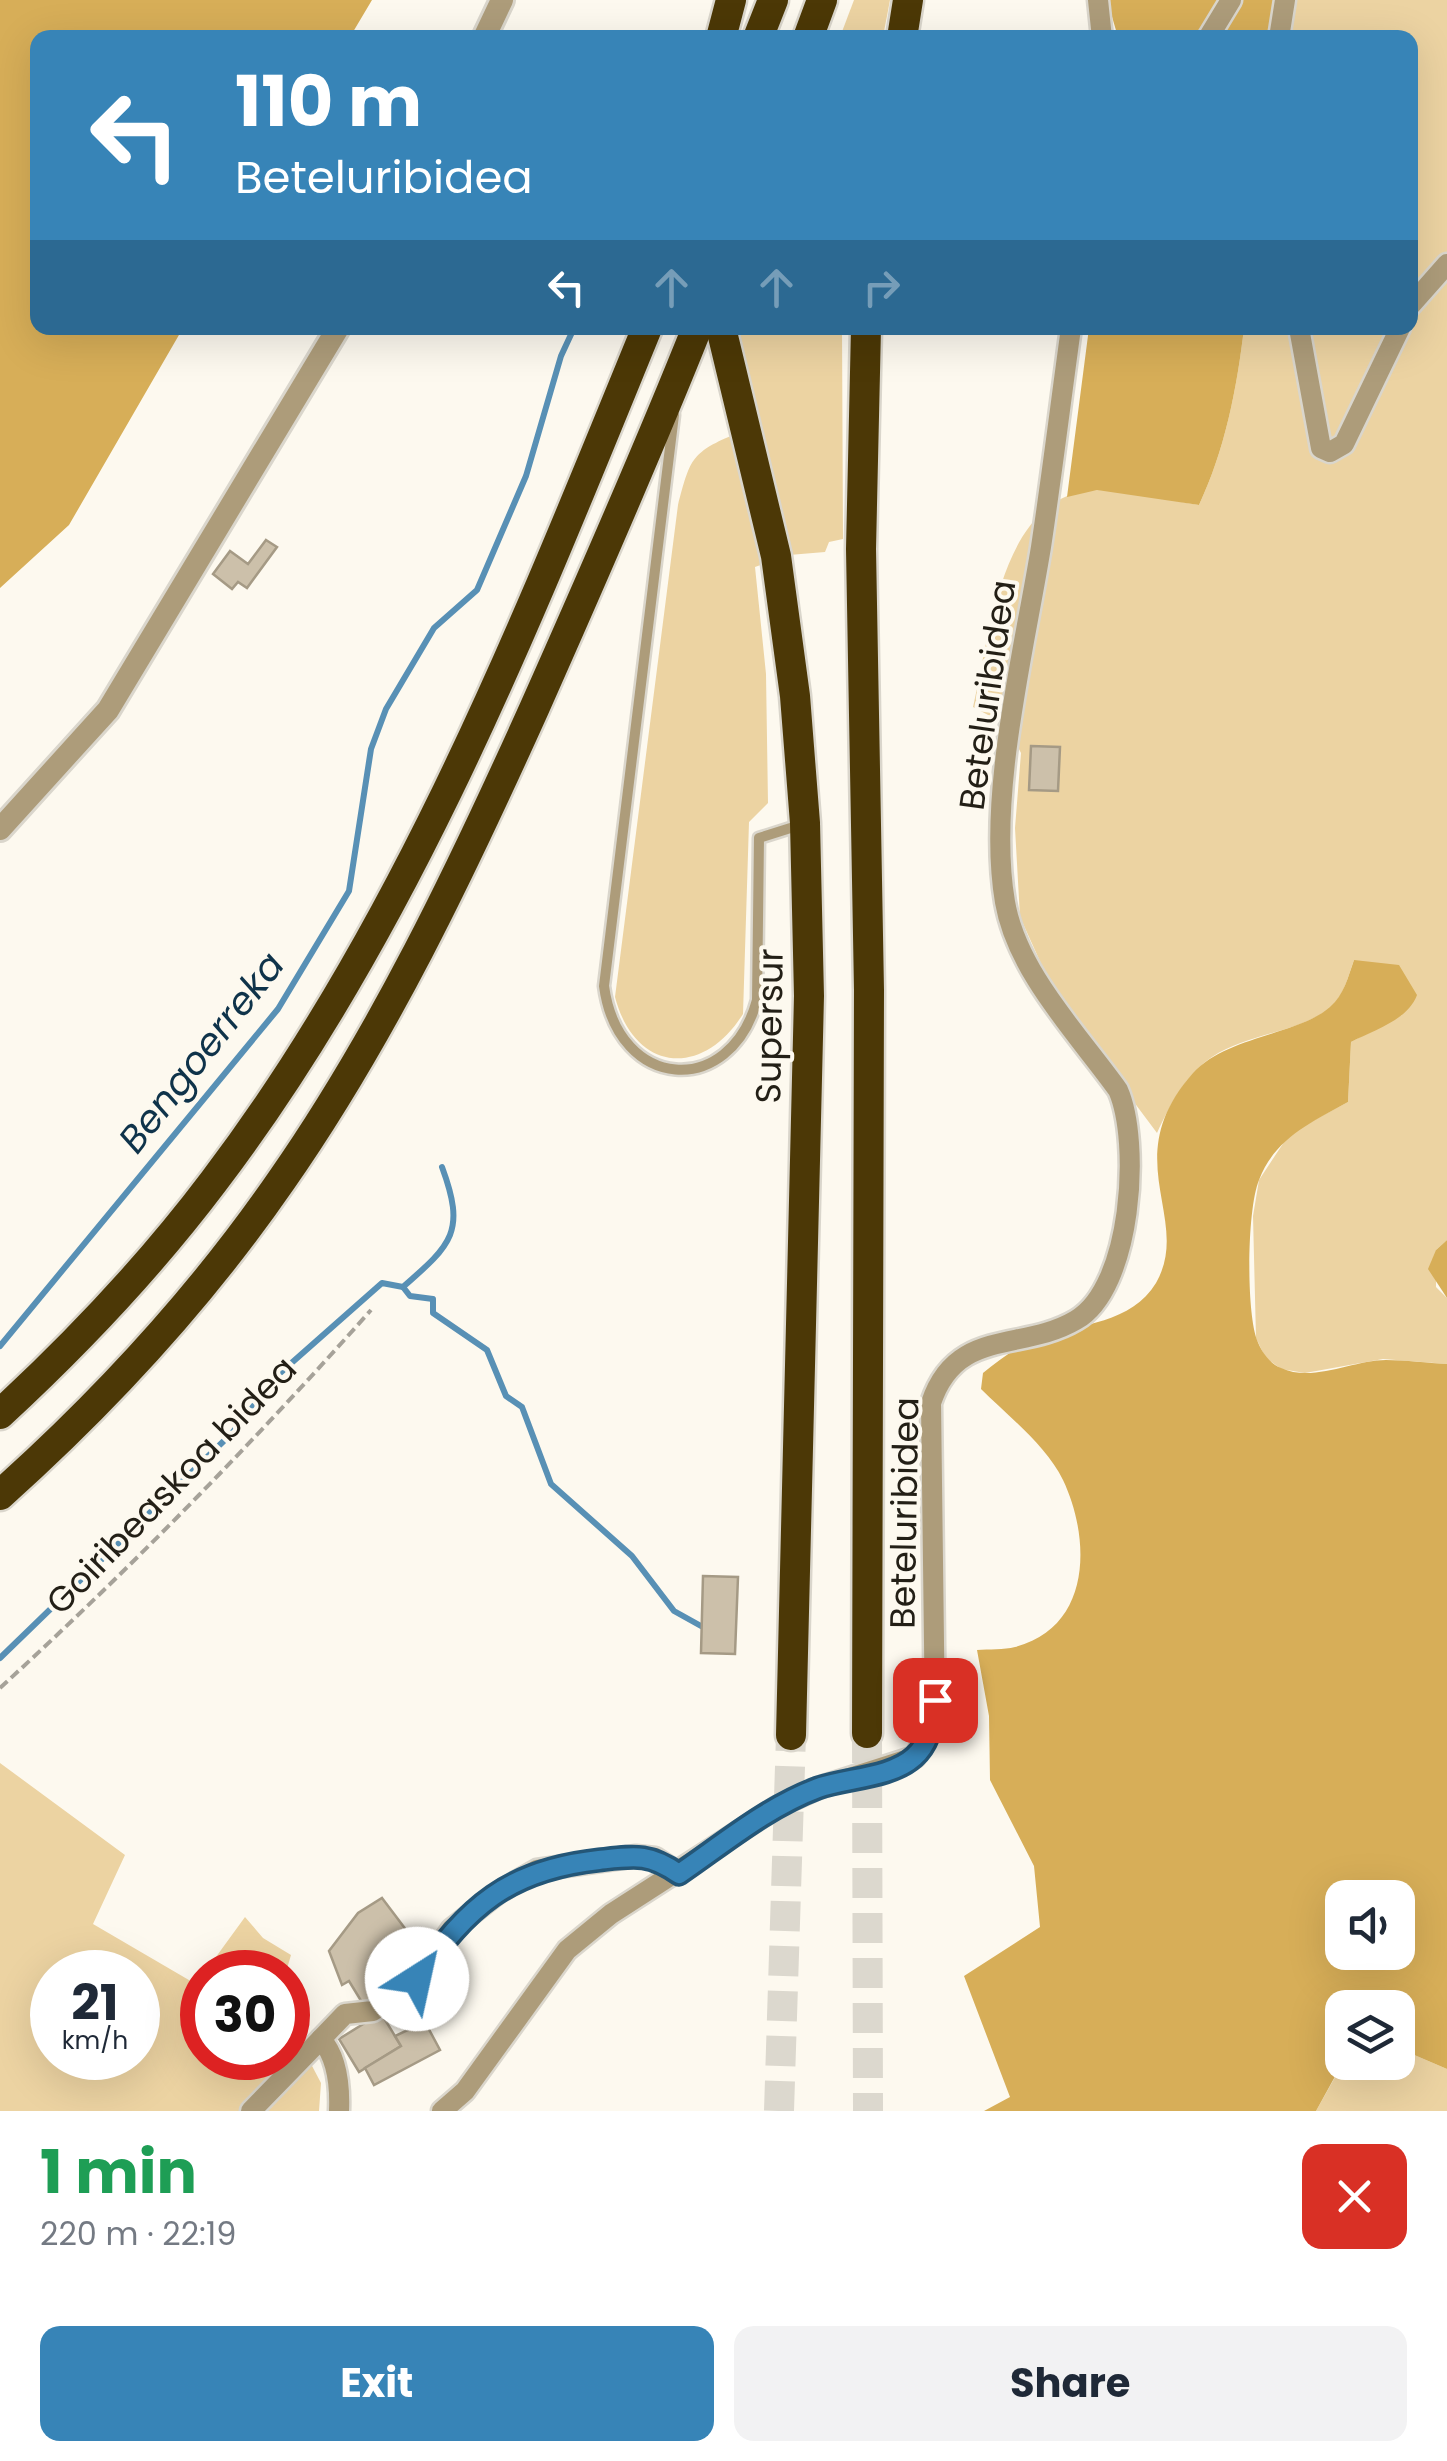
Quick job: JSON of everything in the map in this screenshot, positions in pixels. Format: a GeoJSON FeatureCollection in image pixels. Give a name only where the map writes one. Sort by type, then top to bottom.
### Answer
{"type":"FeatureCollection","features":[{"type":"Feature","properties":{"kind":"highway"},"geometry":{"type":"LineString","coordinates":[[723,30],[731,0]]}},
{"type":"Feature","properties":{"kind":"highway"},"geometry":{"type":"LineString","coordinates":[[761,30],[772,0]]}},
{"type":"Feature","properties":{"kind":"highway"},"geometry":{"type":"LineString","coordinates":[[811,30],[822,0]]}},
{"type":"Feature","properties":{"kind":"highway"},"geometry":{"type":"LineString","coordinates":[[903,30],[908,0]]}},
{"type":"Feature","properties":{"kind":"highway"},"geometry":{"type":"LineString","coordinates":[[0,1414],[87,1331],[153,1258],[246,1137],[328,1013],[461,756],[644,335]]}},
{"type":"Feature","properties":{"kind":"highway"},"geometry":{"type":"LineString","coordinates":[[0,1495],[81,1419],[167,1327],[266,1202],[322,1117],[457,875],[570,628],[694,335]]}},
{"type":"Feature","properties":{"kind":"highway","name":"Supersur"},"geometry":{"type":"LineString","coordinates":[[723,335],[776,556],[795,696],[805,823],[809,996],[791,1734]]}},
{"type":"Feature","properties":{"kind":"highway"},"geometry":{"type":"LineString","coordinates":[[866,335],[861,549],[869,1029],[867,1732]]}},
{"type":"Feature","properties":{"kind":"street"},"geometry":{"type":"LineString","coordinates":[[488,30],[502,0]]}},
{"type":"Feature","properties":{"kind":"street"},"geometry":{"type":"LineString","coordinates":[[1098,0],[1101,30]]}},
{"type":"Feature","properties":{"kind":"street"},"geometry":{"type":"LineString","coordinates":[[1213,30],[1230,0]]}},
{"type":"Feature","properties":{"kind":"street"},"geometry":{"type":"LineString","coordinates":[[1280,30],[1285,0]]}},
{"type":"Feature","properties":{"kind":"street"},"geometry":{"type":"LineString","coordinates":[[1418,297],[1447,264]]}},
{"type":"Feature","properties":{"kind":"street"},"geometry":{"type":"LineString","coordinates":[[0,829],[108,710],[334,335]]}},
{"type":"Feature","properties":{"kind":"street","name":"Beteluribidea"},"geometry":{"type":"LineString","coordinates":[[442,2111],[465,2092],[567,1950],[611,1914],[679,1874],[776,1807],[818,1788],[915,1757],[927,1739],[935,1710],[931,1403],[938,1383],[954,1364],[981,1346],[1057,1329],[1080,1318],[1096,1300],[1113,1264],[1129,1207],[1126,1110],[1118,1090],[1038,984],[1005,904],[1002,830],[1011,716],[1070,335]]}},
{"type":"Feature","properties":{"kind":"street"},"geometry":{"type":"LineString","coordinates":[[1300,335],[1316,431],[1321,448],[1330,452],[1344,444],[1397,335]]}},
{"type":"Feature","properties":{"kind":"street"},"geometry":{"type":"LineString","coordinates":[[250,2111],[345,2014],[374,2011],[417,1979],[452,1929],[498,1892],[537,1870],[636,1856],[655,1858],[679,1874]]}},
{"type":"Feature","properties":{"kind":"street"},"geometry":{"type":"LineString","coordinates":[[321,2039],[328,2047],[340,2086],[340,2111]]}},
{"type":"Feature","properties":{"kind":"lane"},"geometry":{"type":"LineString","coordinates":[[680,371],[604,986],[608,1012],[619,1037],[638,1056],[657,1068],[676,1070],[708,1063],[731,1048],[750,1024],[757,1000],[759,838],[805,823]]}},
{"type":"Feature","properties":{"kind":"path","name":"Goiribeaskoa bidea"},"geometry":{"type":"LineString","coordinates":[[0,1688],[82,1616],[288,1404],[371,1310]]}},
{"type":"Feature","properties":{"kind":"shaded area"},"geometry":{"type":"Polygon","coordinates":[[[0,0],[372,0],[354,30],[30,30],[30,335],[179,335],[69,525],[0,588],[0,0]]]}},
{"type":"Feature","properties":{"kind":"shaded area"},"geometry":{"type":"Polygon","coordinates":[[[854,0],[890,0],[884,30],[843,30],[854,0]]]}},
{"type":"Feature","properties":{"kind":"shaded area"},"geometry":{"type":"Polygon","coordinates":[[[1107,0],[1296,0],[1287,30],[1116,30],[1107,0]]]}},
{"type":"Feature","properties":{"kind":"shaded area"},"geometry":{"type":"Polygon","coordinates":[[[1296,0],[1447,0],[1447,1240],[1436,1250],[1436,1287],[1447,1298],[1447,1364],[1383,1359],[1305,1373],[1281,1369],[1265,1357],[1256,1338],[1253,1216],[1259,1180],[1290,1133],[1348,1102],[1351,1042],[1402,1015],[1354,960],[1342,992],[1329,1009],[1302,1023],[1225,1049],[1202,1064],[1179,1091],[1157,1133],[1057,999],[1020,917],[1015,828],[1021,753],[1007,725],[973,707],[994,607],[1006,572],[1021,540],[1040,514],[1066,496],[1099,490],[1199,505],[1229,418],[1243,335],[1418,335],[1418,30],[1286,30],[1296,0]]]}},
{"type":"Feature","properties":{"kind":"shaded area"},"geometry":{"type":"Polygon","coordinates":[[[735,335],[842,335],[843,539],[829,542],[825,552],[789,555],[755,567],[766,674],[768,803],[749,822],[743,1014],[727,1035],[709,1049],[690,1057],[672,1058],[654,1053],[638,1041],[615,997],[678,505],[694,460],[708,447],[733,435],[735,335]]]}},
{"type":"Feature","properties":{"kind":"shaded area"},"geometry":{"type":"Polygon","coordinates":[[[1088,335],[1243,335],[1229,418],[1199,505],[1097,490],[1067,497],[1088,335]]]}},
{"type":"Feature","properties":{"kind":"shaded area"},"geometry":{"type":"Polygon","coordinates":[[[1354,960],[1399,965],[1417,995],[1398,1018],[1351,1042],[1348,1102],[1296,1133],[1266,1165],[1252,1213],[1251,1306],[1253,1326],[1263,1352],[1277,1366],[1293,1372],[1320,1372],[1386,1360],[1447,1364],[1447,2069],[1415,2055],[1415,1990],[1325,1990],[1325,2080],[1333,2080],[1316,2111],[984,2111],[1010,2097],[964,1976],[1040,1927],[1034,1866],[990,1780],[989,1716],[977,1650],[1015,1647],[1040,1637],[1059,1621],[1071,1601],[1080,1553],[1072,1503],[1056,1467],[981,1389],[983,1373],[1033,1340],[1104,1320],[1146,1296],[1165,1259],[1167,1235],[1157,1161],[1160,1133],[1171,1104],[1193,1073],[1207,1061],[1316,1016],[1330,1007],[1342,991],[1354,960]]]}},
{"type":"Feature","properties":{"kind":"shaded area"},"geometry":{"type":"Polygon","coordinates":[[[1447,1240],[1447,1298],[1428,1269],[1436,1250],[1447,1240]]]}},
{"type":"Feature","properties":{"kind":"shaded area"},"geometry":{"type":"Polygon","coordinates":[[[0,1763],[125,1855],[93,1924],[138,1950],[30,1950],[30,2080],[160,2080],[160,1963],[180,1975],[180,2080],[310,2080],[310,2062],[321,2083],[319,2111],[0,2111],[0,1763]]]}},
{"type":"Feature","properties":{"kind":"shaded area"},"geometry":{"type":"Polygon","coordinates":[[[245,1917],[263,1938],[283,1950],[221,1950],[245,1917]]]}},
{"type":"Feature","properties":{"kind":"shaded area"},"geometry":{"type":"Polygon","coordinates":[[[1415,2055],[1447,2069],[1447,2111],[1316,2111],[1333,2080],[1415,2080],[1415,2055]]]}},
{"type":"Feature","properties":{"kind":"building"},"geometry":{"type":"Polygon","coordinates":[[[266,540],[277,547],[247,588],[238,582],[232,589],[213,574],[230,551],[248,564],[266,540]]]}},
{"type":"Feature","properties":{"kind":"building"},"geometry":{"type":"Polygon","coordinates":[[[1031,746],[1060,747],[1058,791],[1029,790],[1031,746]]]}},
{"type":"Feature","properties":{"kind":"building"},"geometry":{"type":"Polygon","coordinates":[[[703,1576],[738,1577],[735,1654],[701,1653],[703,1576]]]}},
{"type":"Feature","properties":{"kind":"building"},"geometry":{"type":"Polygon","coordinates":[[[382,1898],[416,1943],[398,1955],[409,1977],[363,2004],[349,1981],[342,1985],[329,1951],[358,1913],[382,1898]]]}},
{"type":"Feature","properties":{"kind":"building"},"geometry":{"type":"Polygon","coordinates":[[[381,2013],[401,2046],[359,2072],[339,2039],[381,2013]]]}},
{"type":"Feature","properties":{"kind":"building"},"geometry":{"type":"Polygon","coordinates":[[[425,2022],[440,2050],[374,2085],[365,2068],[401,2046],[395,2036],[425,2022]]]}},
{"type":"Feature","properties":{"kind":"waterway","name":"Bengoerreka"},"geometry":{"type":"LineString","coordinates":[[0,1346],[278,1009],[349,891],[371,749],[386,709],[434,628],[477,590],[526,476],[571,335]]}},
{"type":"Feature","properties":{"kind":"waterway"},"geometry":{"type":"LineString","coordinates":[[0,1658],[232,1433],[279,1374],[382,1283],[403,1287],[433,1259],[450,1235],[453,1222],[442,1167]]}},
{"type":"Feature","properties":{"kind":"waterway"},"geometry":{"type":"LineString","coordinates":[[403,1287],[410,1296],[433,1299],[433,1313],[487,1350],[506,1396],[522,1407],[551,1484],[632,1556],[674,1611],[701,1626]]}},
{"type":"Feature","properties":{"kind":"tunnel"},"geometry":{"type":"LineString","coordinates":[[867,1733],[868,2111]]}},
{"type":"Feature","properties":{"kind":"tunnel"},"geometry":{"type":"LineString","coordinates":[[779,2111],[791,1735]]}},
{"type":"Feature","properties":{"kind":"route"},"geometry":{"type":"LineString","coordinates":[[417,1979],[452,1929],[498,1892],[537,1870],[636,1856],[655,1858],[679,1874],[776,1807],[818,1788],[915,1757],[934,1720],[935,1700]]}}]}
